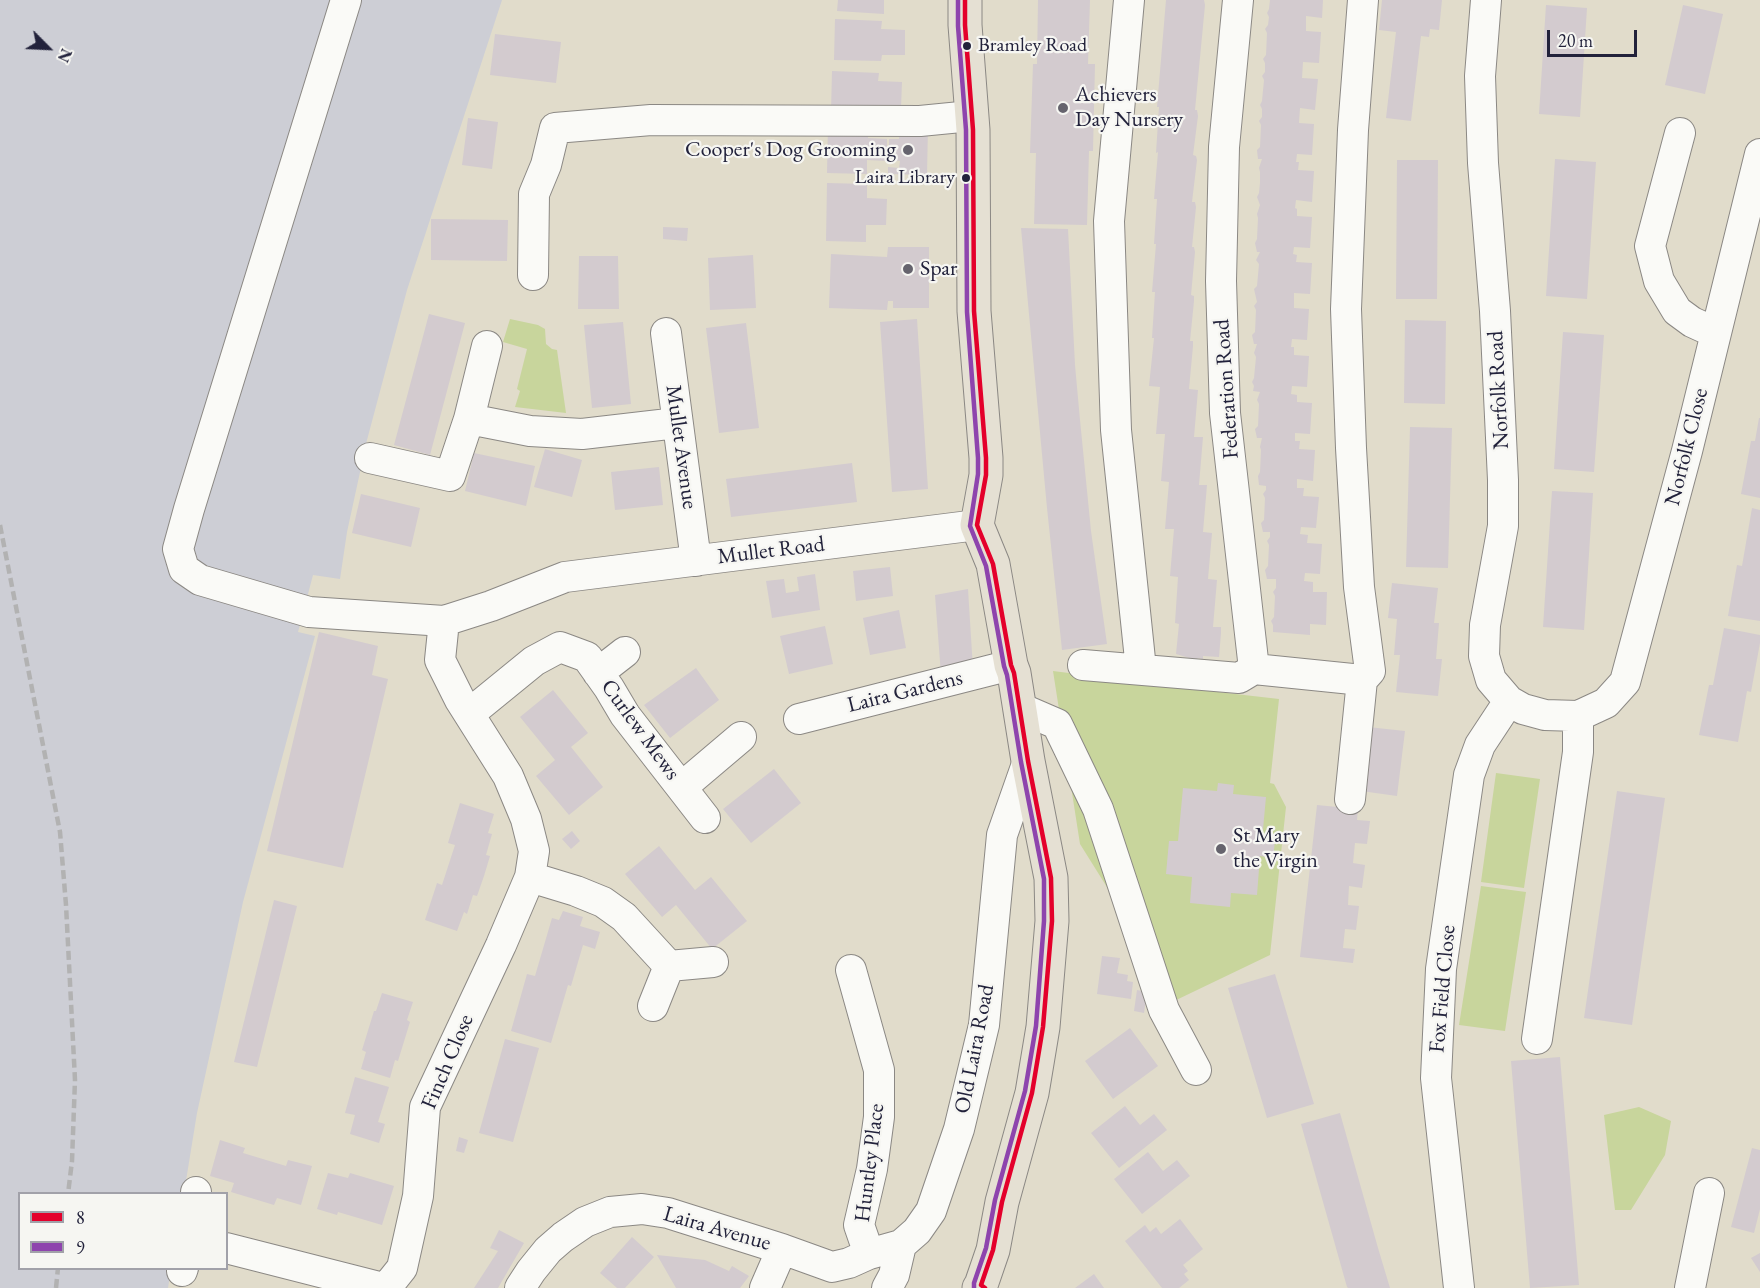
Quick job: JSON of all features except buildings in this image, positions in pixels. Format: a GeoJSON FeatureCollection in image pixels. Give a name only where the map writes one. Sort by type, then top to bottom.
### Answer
{"type":"FeatureCollection","features":[{"type":"Feature","properties":{"kind":"main road"},"geometry":{"type":"LineString","coordinates":[[965,0],[964,25],[971,116],[974,311],[986,475],[976,525]]}},
{"type":"Feature","properties":{"kind":"main road","name":"Old Laira Road"},"geometry":{"type":"LineString","coordinates":[[976,525],[993,564],[1014,673],[1051,878],[1052,921],[1043,1027],[1032,1093],[1002,1202],[993,1250],[982,1287]]}},
{"type":"Feature","properties":{"kind":"street"},"geometry":{"type":"LineString","coordinates":[[346,0],[178,549],[184,569],[201,580],[309,612],[444,621]]}},
{"type":"Feature","properties":{"kind":"street"},"geometry":{"type":"LineString","coordinates":[[1129,0],[1109,221],[1116,430],[1141,669]]}},
{"type":"Feature","properties":{"kind":"street","name":"Federation Road"},"geometry":{"type":"LineString","coordinates":[[1238,0],[1224,147],[1221,281],[1225,413],[1254,669]]}},
{"type":"Feature","properties":{"kind":"street"},"geometry":{"type":"LineString","coordinates":[[1350,799],[1362,680],[1370,671],[1359,587],[1346,309],[1353,130],[1363,0]]}},
{"type":"Feature","properties":{"kind":"street","name":"Norfolk Road"},"geometry":{"type":"LineString","coordinates":[[1486,0],[1480,98],[1496,323],[1503,526],[1485,626],[1484,656],[1491,680],[1509,701],[1523,709],[1545,715],[1578,716]]}},
{"type":"Feature","properties":{"kind":"street"},"geometry":{"type":"LineString","coordinates":[[533,275],[534,194],[546,165],[555,128],[651,120],[920,121],[971,116]]}},
{"type":"Feature","properties":{"kind":"street"},"geometry":{"type":"LineString","coordinates":[[1680,133],[1650,246],[1659,281],[1677,311],[1692,322],[1716,333]]}},
{"type":"Feature","properties":{"kind":"street","name":"Norfolk Close"},"geometry":{"type":"LineString","coordinates":[[1578,716],[1606,703],[1625,682],[1683,463],[1760,154]]}},
{"type":"Feature","properties":{"kind":"street","name":"Mullet Avenue"},"geometry":{"type":"LineString","coordinates":[[666,333],[696,561]]}},
{"type":"Feature","properties":{"kind":"street"},"geometry":{"type":"LineString","coordinates":[[370,458],[450,476],[469,419],[488,346]]}},
{"type":"Feature","properties":{"kind":"street"},"geometry":{"type":"LineString","coordinates":[[469,419],[530,431],[582,434],[677,423]]}},
{"type":"Feature","properties":{"kind":"street","name":"Mullet Road"},"geometry":{"type":"LineString","coordinates":[[444,621],[491,606],[565,577],[976,525]]}},
{"type":"Feature","properties":{"kind":"street","name":"Finch Close"},"geometry":{"type":"LineString","coordinates":[[228,1249],[384,1288],[402,1268],[418,1196],[425,1107],[501,945],[530,877],[534,851],[526,819],[508,776],[469,714],[440,660],[444,621]]}},
{"type":"Feature","properties":{"kind":"street","name":"Curlew Mews"},"geometry":{"type":"LineString","coordinates":[[469,714],[534,661],[560,647],[587,657],[625,715],[705,818]]}},
{"type":"Feature","properties":{"kind":"street","name":"Curlew Mews"},"geometry":{"type":"LineString","coordinates":[[598,673],[626,652]]}},
{"type":"Feature","properties":{"kind":"street","name":"Laira Gardens"},"geometry":{"type":"LineString","coordinates":[[799,719],[1011,665]]}},
{"type":"Feature","properties":{"kind":"street"},"geometry":{"type":"LineString","coordinates":[[1083,665],[1239,678],[1254,669],[1362,680]]}},
{"type":"Feature","properties":{"kind":"street","name":"Fox Field Close"},"geometry":{"type":"LineString","coordinates":[[1459,1288],[1436,1078],[1441,969],[1469,775],[1480,746],[1509,701]]}},
{"type":"Feature","properties":{"kind":"street"},"geometry":{"type":"LineString","coordinates":[[1020,708],[1057,724],[1098,809],[1164,1010],[1196,1070]]}},
{"type":"Feature","properties":{"kind":"street"},"geometry":{"type":"LineString","coordinates":[[1537,1039],[1578,752],[1578,716]]}},
{"type":"Feature","properties":{"kind":"street","name":"Curlew Mews"},"geometry":{"type":"LineString","coordinates":[[682,787],[741,737]]}},
{"type":"Feature","properties":{"kind":"street","name":"Old Laira Road"},"geometry":{"type":"LineString","coordinates":[[887,1288],[894,1275],[902,1245],[917,1231],[931,1211],[959,1129],[984,1025],[1002,835],[1028,760]]}},
{"type":"Feature","properties":{"kind":"street"},"geometry":{"type":"LineString","coordinates":[[530,877],[603,902],[624,917],[669,966]]}},
{"type":"Feature","properties":{"kind":"street"},"geometry":{"type":"LineString","coordinates":[[669,966],[713,962]]}},
{"type":"Feature","properties":{"kind":"street"},"geometry":{"type":"LineString","coordinates":[[653,1006],[669,966]]}},
{"type":"Feature","properties":{"kind":"street","name":"Huntley Place"},"geometry":{"type":"LineString","coordinates":[[851,970],[879,1070],[878,1127],[872,1169],[859,1225],[869,1254]]}},
{"type":"Feature","properties":{"kind":"street"},"geometry":{"type":"LineString","coordinates":[[1690,1288],[1709,1193]]}},
{"type":"Feature","properties":{"kind":"street","name":"Laira Avenue"},"geometry":{"type":"LineString","coordinates":[[520,1288],[548,1250],[563,1237],[585,1222],[610,1212],[642,1209],[668,1213],[832,1267],[902,1245]]}},
{"type":"Feature","properties":{"kind":"street"},"geometry":{"type":"LineString","coordinates":[[765,1288],[782,1249]]}},
{"type":"Feature","properties":{"kind":"shaded area"},"geometry":{"type":"Polygon","coordinates":[[[0,0],[502,0],[407,290],[367,440],[347,532],[340,579],[313,575],[298,632],[315,636],[243,902],[197,1113],[184,1192],[18,1192],[18,1270],[171,1270],[168,1288],[0,1288],[0,0]]]}},
{"type":"Feature","properties":{"kind":"green space"},"geometry":{"type":"Polygon","coordinates":[[[510,319],[538,325],[545,329],[546,344],[557,350],[566,413],[515,407],[527,349],[503,342],[510,319]]]}},
{"type":"Feature","properties":{"kind":"green space"},"geometry":{"type":"Polygon","coordinates":[[[1053,671],[1279,699],[1270,783],[1274,784],[1286,807],[1270,955],[1170,1003],[1125,916],[1080,844],[1053,671]]]}},
{"type":"Feature","properties":{"kind":"green space"},"geometry":{"type":"Polygon","coordinates":[[[1496,773],[1540,779],[1524,888],[1481,882],[1496,773]]]}},
{"type":"Feature","properties":{"kind":"green space"},"geometry":{"type":"Polygon","coordinates":[[[1481,886],[1526,892],[1505,1031],[1459,1025],[1481,886]]]}},
{"type":"Feature","properties":{"kind":"green space"},"geometry":{"type":"Polygon","coordinates":[[[1639,1107],[1671,1121],[1665,1155],[1631,1210],[1615,1210],[1604,1115],[1639,1107]]]}},
{"type":"Feature","properties":{"kind":"railway"},"geometry":{"type":"LineString","coordinates":[[0,525],[60,832],[75,1080],[72,1161],[68,1192]]}},
{"type":"Feature","properties":{"kind":"railway"},"geometry":{"type":"LineString","coordinates":[[56,1288],[58,1270]]}},
{"type":"Feature","properties":{"kind":"transit line","name":"9"},"geometry":{"type":"LineString","coordinates":[[958,0],[966,130],[967,312],[978,458],[978,474],[970,526],[986,566],[1044,879],[1044,921],[1036,1026],[1025,1091],[974,1288]]}},
{"type":"Feature","properties":{"kind":"transit line","name":"8"},"geometry":{"type":"LineString","coordinates":[[965,0],[973,130],[974,311],[986,458],[986,475],[977,525],[993,564],[1014,673],[1028,761],[1051,878],[1052,921],[1043,1027],[1032,1093],[1002,1202],[993,1250],[981,1285],[985,1288]]}},
{"type":"Feature","properties":{"kind":"place","name":"Bramley Road"},"geometry":{"type":"Point","coordinates":[967,46]}},
{"type":"Feature","properties":{"kind":"place","name":"Achievers Day Nursery"},"geometry":{"type":"Point","coordinates":[1063,108]}},
{"type":"Feature","properties":{"kind":"place","name":"Cooper's Dog Grooming"},"geometry":{"type":"Point","coordinates":[908,150]}},
{"type":"Feature","properties":{"kind":"place","name":"Laira Library"},"geometry":{"type":"Point","coordinates":[966,178]}},
{"type":"Feature","properties":{"kind":"place","name":"Spar"},"geometry":{"type":"Point","coordinates":[908,269]}},
{"type":"Feature","properties":{"kind":"place","name":"St Mary the Virgin"},"geometry":{"type":"Point","coordinates":[1221,849]}}]}
